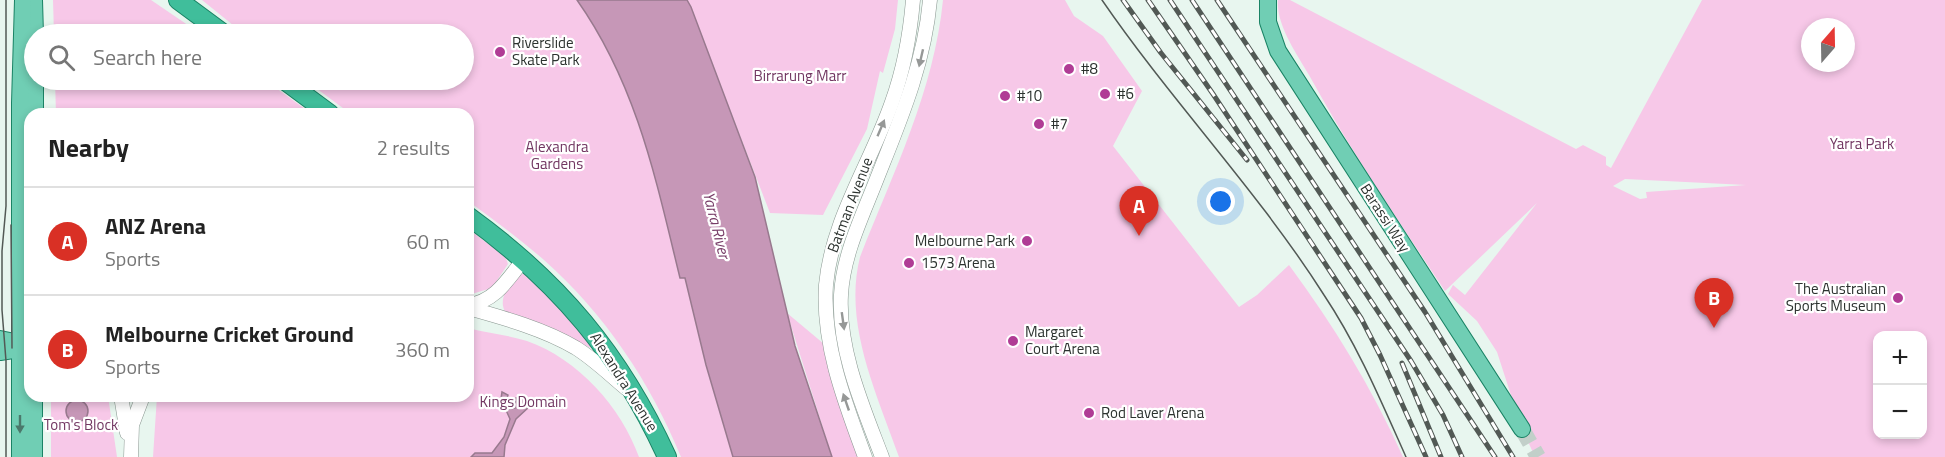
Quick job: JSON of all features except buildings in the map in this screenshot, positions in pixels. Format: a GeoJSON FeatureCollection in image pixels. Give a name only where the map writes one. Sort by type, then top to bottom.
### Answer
{"type":"FeatureCollection","features":[{"type":"Feature","properties":{"kind":"highway"},"geometry":{"type":"LineString","coordinates":[[178,0],[210,24]]}},
{"type":"Feature","properties":{"kind":"highway"},"geometry":{"type":"LineString","coordinates":[[298,90],[322,108]]}},
{"type":"Feature","properties":{"kind":"highway","name":"Alexandra Avenue"},"geometry":{"type":"LineString","coordinates":[[474,221],[524,259],[587,324],[609,353],[636,397],[667,457]]}},
{"type":"Feature","properties":{"kind":"main road"},"geometry":{"type":"LineString","coordinates":[[20,457],[24,346],[23,0]]}},
{"type":"Feature","properties":{"kind":"main road"},"geometry":{"type":"LineString","coordinates":[[34,0],[35,24]]}},
{"type":"Feature","properties":{"kind":"main road","name":"Barassi Way"},"geometry":{"type":"LineString","coordinates":[[1268,0],[1268,22],[1278,51],[1522,429]]}},
{"type":"Feature","properties":{"kind":"main road"},"geometry":{"type":"LineString","coordinates":[[34,108],[35,90]]}},
{"type":"Feature","properties":{"kind":"main road"},"geometry":{"type":"LineString","coordinates":[[0,339],[24,346]]}},
{"type":"Feature","properties":{"kind":"main road"},"geometry":{"type":"LineString","coordinates":[[0,352],[24,346]]}},
{"type":"Feature","properties":{"kind":"main road"},"geometry":{"type":"LineString","coordinates":[[34,402],[34,457]]}},
{"type":"Feature","properties":{"kind":"street","name":"Batman Avenue"},"geometry":{"type":"LineString","coordinates":[[865,457],[842,391],[830,338],[826,303],[830,260],[838,230],[892,103],[905,58],[913,0]]}},
{"type":"Feature","properties":{"kind":"street","name":"Batman Avenue"},"geometry":{"type":"LineString","coordinates":[[882,457],[850,366],[841,314],[846,263],[915,80],[930,0]]}},
{"type":"Feature","properties":{"kind":"street"},"geometry":{"type":"LineString","coordinates":[[474,305],[486,301],[498,291],[524,259]]}},
{"type":"Feature","properties":{"kind":"street"},"geometry":{"type":"LineString","coordinates":[[830,260],[846,263]]}},
{"type":"Feature","properties":{"kind":"street"},"geometry":{"type":"LineString","coordinates":[[498,291],[497,308],[508,321]]}},
{"type":"Feature","properties":{"kind":"street"},"geometry":{"type":"LineString","coordinates":[[474,309],[550,335],[577,349],[636,397]]}},
{"type":"Feature","properties":{"kind":"street"},"geometry":{"type":"LineString","coordinates":[[122,402],[131,457]]}},
{"type":"Feature","properties":{"kind":"street"},"geometry":{"type":"LineString","coordinates":[[131,457],[132,425],[141,402]]}},
{"type":"Feature","properties":{"kind":"green space"},"geometry":{"type":"Polygon","coordinates":[[[53,0],[151,0],[186,24],[54,24],[53,0]]]}},
{"type":"Feature","properties":{"kind":"green space","name":"Alexandra Gardens"},"geometry":{"type":"Polygon","coordinates":[[[202,0],[577,0],[598,32],[615,65],[642,134],[680,278],[685,278],[706,365],[733,457],[681,457],[655,402],[606,326],[544,260],[474,206],[474,108],[343,108],[319,90],[474,90],[474,24],[232,24],[202,0]]]}},
{"type":"Feature","properties":{"kind":"green space","name":"Birrarung Marr"},"geometry":{"type":"Polygon","coordinates":[[[687,0],[898,0],[895,29],[883,73],[880,71],[867,129],[823,215],[770,213],[687,0]]]}},
{"type":"Feature","properties":{"kind":"green space","name":"Melbourne Park"},"geometry":{"type":"Polygon","coordinates":[[[943,0],[1065,0],[1074,16],[1103,36],[1142,91],[1113,146],[1239,307],[1257,295],[1289,265],[1351,358],[1403,457],[899,457],[865,358],[856,308],[856,282],[860,257],[911,131],[931,67],[943,0]]]}},
{"type":"Feature","properties":{"kind":"green space","name":"Yarra Park"},"geometry":{"type":"Polygon","coordinates":[[[1278,0],[1290,0],[1576,149],[1583,145],[1606,157],[1606,165],[1611,168],[1702,0],[1945,0],[1945,457],[1535,457],[1521,426],[1497,352],[1477,321],[1448,294],[1453,285],[1465,295],[1537,203],[1445,291],[1341,130],[1288,39],[1280,19],[1278,0]],[[1625,179],[1613,186],[1640,199],[1647,198],[1646,192],[1746,185],[1625,179]]]}},
{"type":"Feature","properties":{"kind":"green space"},"geometry":{"type":"Polygon","coordinates":[[[55,90],[279,90],[304,108],[56,108],[55,90]]]}},
{"type":"Feature","properties":{"kind":"green space"},"geometry":{"type":"Polygon","coordinates":[[[474,233],[505,256],[508,264],[492,288],[474,293],[474,233]]]}},
{"type":"Feature","properties":{"kind":"green space"},"geometry":{"type":"Polygon","coordinates":[[[525,273],[556,302],[592,346],[591,348],[506,313],[503,302],[506,290],[515,279],[525,273]]]}},
{"type":"Feature","properties":{"kind":"green space"},"geometry":{"type":"Polygon","coordinates":[[[787,313],[824,344],[836,393],[858,457],[832,457],[787,313]]]}},
{"type":"Feature","properties":{"kind":"green space","name":"Kings Domain"},"geometry":{"type":"Polygon","coordinates":[[[474,329],[527,341],[546,349],[580,372],[609,403],[621,420],[639,457],[153,457],[157,402],[474,402],[474,329]]]}},
{"type":"Feature","properties":{"kind":"green space","name":"Tom's Block"},"geometry":{"type":"Polygon","coordinates":[[[51,402],[109,402],[117,457],[51,457],[51,402]]]}},
{"type":"Feature","properties":{"kind":"water","name":"Yarra River"},"geometry":{"type":"Polygon","coordinates":[[[577,0],[687,0],[691,7],[755,177],[795,346],[832,457],[733,457],[706,365],[685,278],[680,278],[642,134],[615,66],[598,32],[577,0]]]}},
{"type":"Feature","properties":{"kind":"water"},"geometry":{"type":"Polygon","coordinates":[[[502,392],[508,395],[506,400],[509,409],[515,408],[516,398],[524,397],[529,400],[529,407],[516,419],[505,445],[504,457],[471,457],[475,453],[492,453],[504,437],[510,419],[501,399],[502,392]]]}},
{"type":"Feature","properties":{"kind":"water"},"geometry":{"type":"Polygon","coordinates":[[[70,402],[84,402],[88,407],[88,415],[81,422],[73,422],[66,415],[66,407],[70,402]]]}},
{"type":"Feature","properties":{"kind":"tunnel"},"geometry":{"type":"LineString","coordinates":[[1522,429],[1538,457]]}},
{"type":"Feature","properties":{"kind":"tram line"},"geometry":{"type":"LineString","coordinates":[[6,0],[6,206],[2,251],[2,310],[6,361],[6,457]]}},
{"type":"Feature","properties":{"kind":"tram line"},"geometry":{"type":"LineString","coordinates":[[1102,0],[1129,38],[1271,219],[1324,295],[1358,354],[1406,457]]}},
{"type":"Feature","properties":{"kind":"tram line"},"geometry":{"type":"LineString","coordinates":[[11,225],[12,348]]}},
{"type":"Feature","properties":{"kind":"railway"},"geometry":{"type":"LineString","coordinates":[[1123,0],[1161,53],[1247,160]]}},
{"type":"Feature","properties":{"kind":"railway"},"geometry":{"type":"LineString","coordinates":[[1148,0],[1361,318],[1426,457]]}},
{"type":"Feature","properties":{"kind":"railway"},"geometry":{"type":"LineString","coordinates":[[1170,0],[1411,361],[1443,415],[1462,457]]}},
{"type":"Feature","properties":{"kind":"railway"},"geometry":{"type":"LineString","coordinates":[[1192,0],[1495,457]]}},
{"type":"Feature","properties":{"kind":"railway"},"geometry":{"type":"LineString","coordinates":[[1217,0],[1425,312],[1513,457]]}},
{"type":"Feature","properties":{"kind":"railway"},"geometry":{"type":"LineString","coordinates":[[1402,363],[1441,457]]}},
{"type":"Feature","properties":{"kind":"place","name":"Riverslide Skate Park"},"geometry":{"type":"Point","coordinates":[500,52]}},
{"type":"Feature","properties":{"kind":"place","name":"#8"},"geometry":{"type":"Point","coordinates":[1069,69]}},
{"type":"Feature","properties":{"kind":"place","name":"#6"},"geometry":{"type":"Point","coordinates":[1105,94]}},
{"type":"Feature","properties":{"kind":"place","name":"#10"},"geometry":{"type":"Point","coordinates":[1005,96]}},
{"type":"Feature","properties":{"kind":"place","name":"#7"},"geometry":{"type":"Point","coordinates":[1039,124]}},
{"type":"Feature","properties":{"kind":"place","name":"ANZ Arena"},"geometry":{"type":"Point","coordinates":[1139,236]}},
{"type":"Feature","properties":{"kind":"place","name":"Melbourne Park"},"geometry":{"type":"Point","coordinates":[1027,241]}},
{"type":"Feature","properties":{"kind":"place","name":"1573 Arena"},"geometry":{"type":"Point","coordinates":[909,263]}},
{"type":"Feature","properties":{"kind":"place","name":"The Australian Sports Museum"},"geometry":{"type":"Point","coordinates":[1898,298]}},
{"type":"Feature","properties":{"kind":"place","name":"Melbourne Cricket Ground"},"geometry":{"type":"Point","coordinates":[1714,328]}},
{"type":"Feature","properties":{"kind":"place","name":"Margaret Court Arena"},"geometry":{"type":"Point","coordinates":[1013,341]}},
{"type":"Feature","properties":{"kind":"place","name":"Rod Laver Arena"},"geometry":{"type":"Point","coordinates":[1089,413]}}]}
